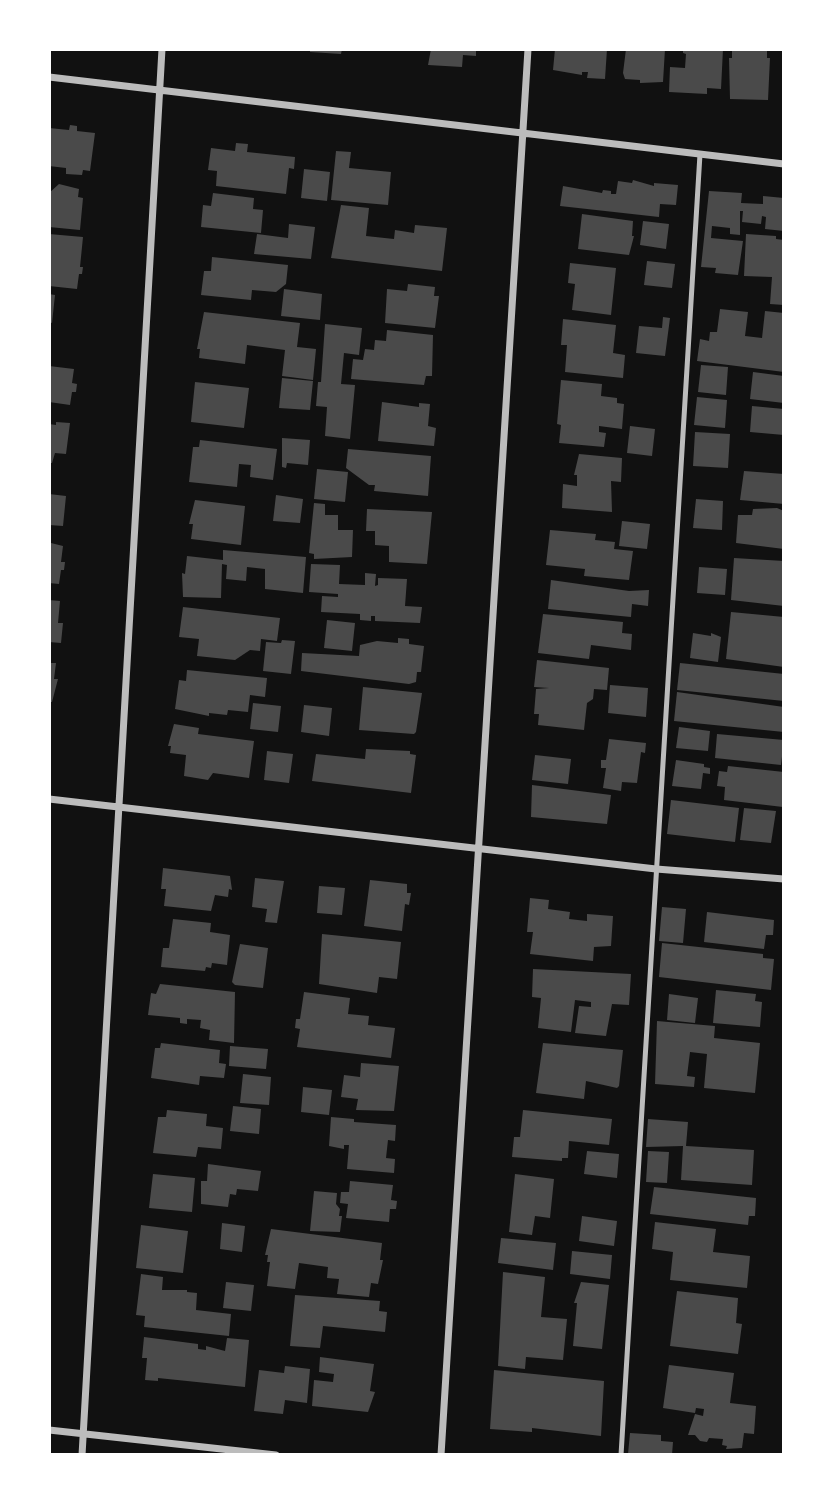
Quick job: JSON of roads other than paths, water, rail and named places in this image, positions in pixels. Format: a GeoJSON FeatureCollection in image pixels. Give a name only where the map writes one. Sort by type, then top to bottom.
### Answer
{"type":"FeatureCollection","features":[{"type":"Feature","properties":{"kind":"street"},"geometry":{"type":"LineString","coordinates":[[82,1455],[162,49]]}},
{"type":"Feature","properties":{"kind":"street"},"geometry":{"type":"LineString","coordinates":[[441,1455],[528,49]]}},
{"type":"Feature","properties":{"kind":"street"},"geometry":{"type":"LineString","coordinates":[[49,77],[784,164]]}},
{"type":"Feature","properties":{"kind":"street"},"geometry":{"type":"LineString","coordinates":[[49,799],[656,869],[784,879]]}},
{"type":"Feature","properties":{"kind":"street"},"geometry":{"type":"LineString","coordinates":[[49,1430],[276,1455]]}},
{"type":"Feature","properties":{"kind":"lane"},"geometry":{"type":"LineString","coordinates":[[621,1455],[700,154]]}}]}
